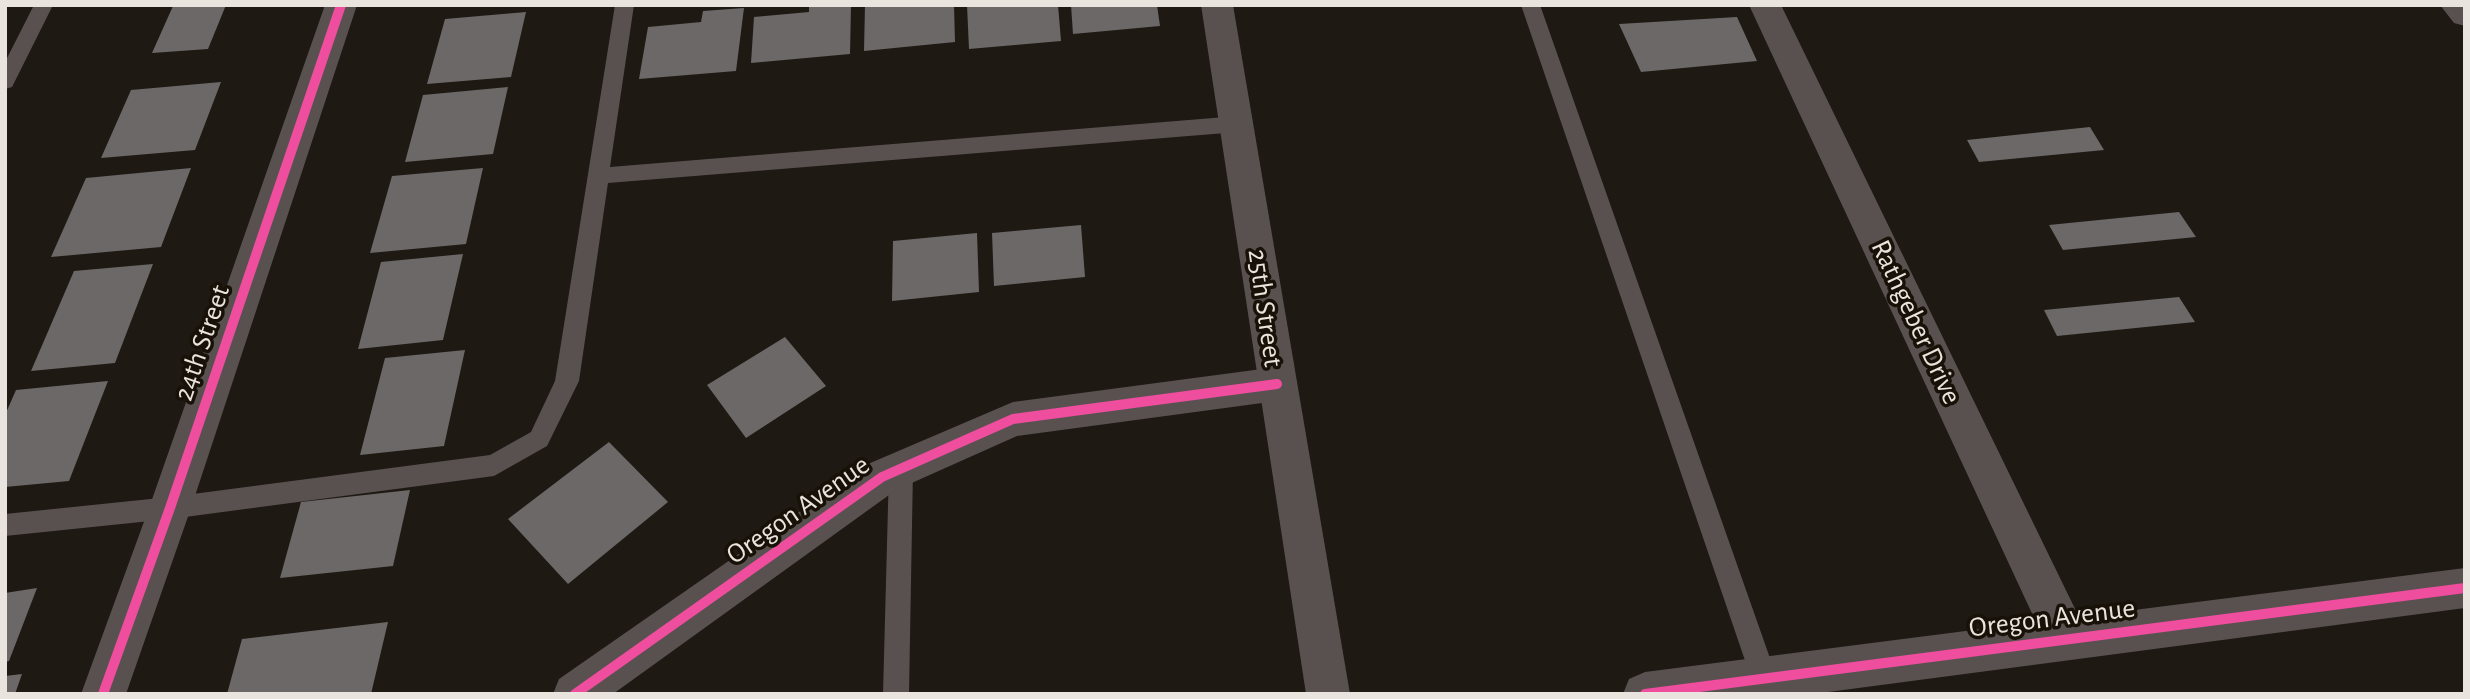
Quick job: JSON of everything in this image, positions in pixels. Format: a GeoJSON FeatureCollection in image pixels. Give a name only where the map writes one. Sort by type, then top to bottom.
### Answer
{"type":"FeatureCollection","features":[{"type":"Feature","properties":{"kind":"street","name":"24th Street"},"geometry":{"type":"LineString","coordinates":[[103,694],[170,508],[341,5]]}},
{"type":"Feature","properties":{"kind":"street","name":"25th Street"},"geometry":{"type":"LineString","coordinates":[[1217,5],[1328,694]]}},
{"type":"Feature","properties":{"kind":"street","name":"Rathgeber Drive"},"geometry":{"type":"LineString","coordinates":[[1765,5],[2067,640]]}},
{"type":"Feature","properties":{"kind":"street"},"geometry":{"type":"LineString","coordinates":[[2456,5],[2465,15]]}},
{"type":"Feature","properties":{"kind":"street","name":"Oregon Avenue"},"geometry":{"type":"LineString","coordinates":[[576,694],[882,477],[1013,419],[1277,384]]}},
{"type":"Feature","properties":{"kind":"street","name":"Oregon Avenue"},"geometry":{"type":"LineString","coordinates":[[1645,694],[2465,589]]}},
{"type":"Feature","properties":{"kind":"lane"},"geometry":{"type":"LineString","coordinates":[[5,82],[44,5]]}},
{"type":"Feature","properties":{"kind":"lane"},"geometry":{"type":"LineString","coordinates":[[5,525],[170,508],[494,465],[540,439],[567,381],[625,5]]}},
{"type":"Feature","properties":{"kind":"lane"},"geometry":{"type":"LineString","coordinates":[[1530,5],[1764,678]]}},
{"type":"Feature","properties":{"kind":"lane"},"geometry":{"type":"LineString","coordinates":[[599,176],[1238,124]]}},
{"type":"Feature","properties":{"kind":"lane"},"geometry":{"type":"LineString","coordinates":[[895,694],[901,469]]}},
{"type":"Feature","properties":{"kind":"building"},"geometry":{"type":"Polygon","coordinates":[[[226,5],[208,49],[152,53],[173,6],[226,5]]]}},
{"type":"Feature","properties":{"kind":"building"},"geometry":{"type":"Polygon","coordinates":[[[809,5],[851,5],[850,54],[751,63],[754,17],[809,12],[809,5]]]}},
{"type":"Feature","properties":{"kind":"building"},"geometry":{"type":"Polygon","coordinates":[[[865,5],[954,5],[955,42],[864,51],[865,5]]]}},
{"type":"Feature","properties":{"kind":"building"},"geometry":{"type":"Polygon","coordinates":[[[967,5],[1058,5],[1061,41],[969,49],[967,5]]]}},
{"type":"Feature","properties":{"kind":"building"},"geometry":{"type":"Polygon","coordinates":[[[1071,5],[1157,5],[1160,26],[1073,34],[1071,5]]]}},
{"type":"Feature","properties":{"kind":"building"},"geometry":{"type":"Polygon","coordinates":[[[744,8],[736,71],[639,79],[648,27],[701,22],[703,11],[744,8]]]}},
{"type":"Feature","properties":{"kind":"building"},"geometry":{"type":"Polygon","coordinates":[[[526,12],[511,77],[427,84],[445,19],[526,12]]]}},
{"type":"Feature","properties":{"kind":"building"},"geometry":{"type":"Polygon","coordinates":[[[1737,17],[1757,61],[1641,72],[1619,24],[1737,17]]]}},
{"type":"Feature","properties":{"kind":"building"},"geometry":{"type":"Polygon","coordinates":[[[221,82],[195,150],[101,158],[131,90],[221,82]]]}},
{"type":"Feature","properties":{"kind":"building"},"geometry":{"type":"Polygon","coordinates":[[[508,87],[493,154],[405,162],[423,95],[508,87]]]}},
{"type":"Feature","properties":{"kind":"building"},"geometry":{"type":"Polygon","coordinates":[[[2090,127],[2104,150],[1979,162],[1967,140],[2090,127]]]}},
{"type":"Feature","properties":{"kind":"building"},"geometry":{"type":"Polygon","coordinates":[[[191,168],[161,247],[51,257],[86,178],[191,168]]]}},
{"type":"Feature","properties":{"kind":"building"},"geometry":{"type":"Polygon","coordinates":[[[483,168],[466,244],[370,253],[392,176],[483,168]]]}},
{"type":"Feature","properties":{"kind":"building"},"geometry":{"type":"Polygon","coordinates":[[[2179,212],[2196,237],[2063,250],[2049,225],[2179,212]]]}},
{"type":"Feature","properties":{"kind":"building"},"geometry":{"type":"Polygon","coordinates":[[[1081,225],[1085,277],[994,286],[992,233],[1081,225]]]}},
{"type":"Feature","properties":{"kind":"building"},"geometry":{"type":"Polygon","coordinates":[[[977,233],[979,292],[892,301],[893,241],[977,233]]]}},
{"type":"Feature","properties":{"kind":"building"},"geometry":{"type":"Polygon","coordinates":[[[463,254],[443,340],[358,349],[381,262],[463,254]]]}},
{"type":"Feature","properties":{"kind":"building"},"geometry":{"type":"Polygon","coordinates":[[[153,264],[115,363],[31,371],[74,271],[153,264]]]}},
{"type":"Feature","properties":{"kind":"building"},"geometry":{"type":"Polygon","coordinates":[[[2179,297],[2195,322],[2057,336],[2044,310],[2179,297]]]}},
{"type":"Feature","properties":{"kind":"building"},"geometry":{"type":"Polygon","coordinates":[[[785,337],[826,386],[746,438],[707,385],[785,337]]]}},
{"type":"Feature","properties":{"kind":"building"},"geometry":{"type":"Polygon","coordinates":[[[465,350],[444,446],[360,455],[385,358],[465,350]]]}},
{"type":"Feature","properties":{"kind":"building"},"geometry":{"type":"Polygon","coordinates":[[[108,381],[69,481],[5,487],[5,415],[16,390],[108,381]]]}},
{"type":"Feature","properties":{"kind":"building"},"geometry":{"type":"Polygon","coordinates":[[[609,442],[668,502],[568,584],[508,519],[609,442]]]}},
{"type":"Feature","properties":{"kind":"building"},"geometry":{"type":"Polygon","coordinates":[[[410,490],[393,566],[280,578],[301,502],[410,490]]]}},
{"type":"Feature","properties":{"kind":"building"},"geometry":{"type":"Polygon","coordinates":[[[37,588],[9,661],[5,662],[5,593],[37,588]]]}},
{"type":"Feature","properties":{"kind":"building"},"geometry":{"type":"Polygon","coordinates":[[[388,622],[371,694],[227,694],[242,639],[388,622]]]}},
{"type":"Feature","properties":{"kind":"building"},"geometry":{"type":"Polygon","coordinates":[[[22,674],[15,694],[5,694],[5,676],[22,674]]]}},
{"type":"Feature","properties":{"kind":"cycle path"},"geometry":{"type":"LineString","coordinates":[[103,694],[170,508],[341,5]]}},
{"type":"Feature","properties":{"kind":"cycle path"},"geometry":{"type":"LineString","coordinates":[[575,694],[882,477],[1013,419],[1277,384]]}},
{"type":"Feature","properties":{"kind":"cycle path"},"geometry":{"type":"LineString","coordinates":[[1645,694],[2465,588]]}}]}
